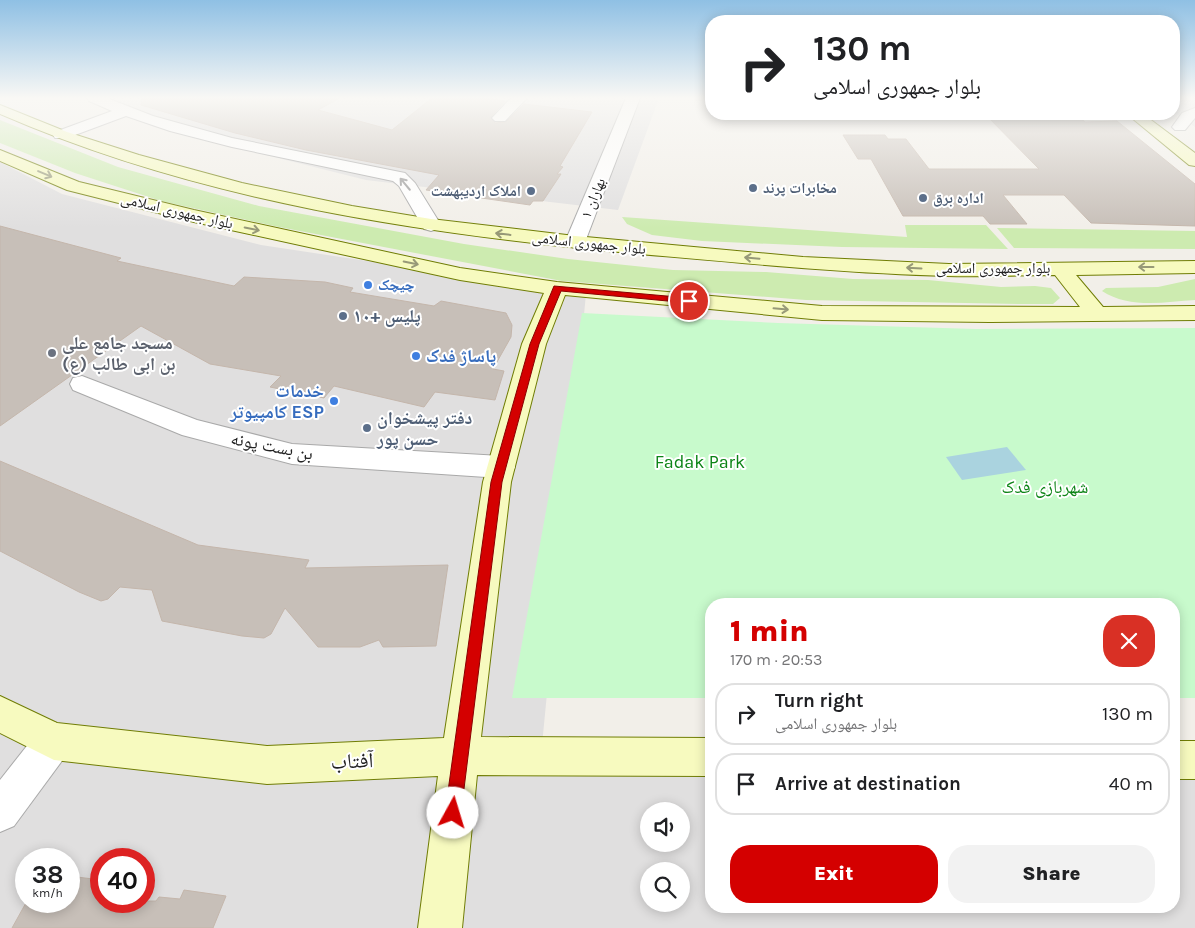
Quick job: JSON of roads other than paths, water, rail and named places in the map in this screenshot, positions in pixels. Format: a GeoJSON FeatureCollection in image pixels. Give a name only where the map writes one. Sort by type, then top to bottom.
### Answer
{"type":"FeatureCollection","features":[{"type":"Feature","properties":{"kind":"main road","name":"بلوار جمهوری اسلامی"},"geometry":{"type":"LineString","coordinates":[[80,141],[133,159],[240,188],[352,212],[431,225],[575,242],[803,263],[949,270],[1195,267]]}},
{"type":"Feature","properties":{"kind":"main road"},"geometry":{"type":"LineString","coordinates":[[1169,141],[1195,161]]}},
{"type":"Feature","properties":{"kind":"main road","name":"بلوار جمهوری اسلامی"},"geometry":{"type":"LineString","coordinates":[[0,155],[73,186],[194,216],[460,274],[557,288],[822,313],[990,315],[1195,314]]}},
{"type":"Feature","properties":{"kind":"main road"},"geometry":{"type":"LineString","coordinates":[[1060,268],[1097,314]]}},
{"type":"Feature","properties":{"kind":"main road"},"geometry":{"type":"LineString","coordinates":[[440,928],[460,756],[497,482],[534,344],[557,288]]}},
{"type":"Feature","properties":{"kind":"main road","name":"آفتاب"},"geometry":{"type":"LineString","coordinates":[[0,714],[54,741],[268,765],[460,756],[705,757]]}},
{"type":"Feature","properties":{"kind":"main road"},"geometry":{"type":"LineString","coordinates":[[1180,760],[1195,760]]}},
{"type":"Feature","properties":{"kind":"street"},"geometry":{"type":"LineString","coordinates":[[229,141],[315,161],[399,177],[406,183],[431,225]]}},
{"type":"Feature","properties":{"kind":"street","name":"بهاران ۱"},"geometry":{"type":"LineString","coordinates":[[575,242],[616,141]]}},
{"type":"Feature","properties":{"kind":"street","name":"بن بست پونه"},"geometry":{"type":"LineString","coordinates":[[82,384],[191,428],[292,454],[501,467]]}},
{"type":"Feature","properties":{"kind":"street"},"geometry":{"type":"LineString","coordinates":[[0,812],[54,741]]}},
{"type":"Feature","properties":{"kind":"water"},"geometry":{"type":"Polygon","coordinates":[[[1007,447],[1026,470],[962,480],[946,457],[1007,447]]]}},
{"type":"Feature","properties":{"kind":"place","name":"مخابرات پرند"},"geometry":{"type":"Point","coordinates":[753,188]}},
{"type":"Feature","properties":{"kind":"place","name":"املاک اردیبهشت"},"geometry":{"type":"Point","coordinates":[531,191]}},
{"type":"Feature","properties":{"kind":"place","name":"اداره برق"},"geometry":{"type":"Point","coordinates":[923,198]}},
{"type":"Feature","properties":{"kind":"place","name":"چیچک"},"geometry":{"type":"Point","coordinates":[368,285]}},
{"type":"Feature","properties":{"kind":"place","name":"پلیس +۱۰"},"geometry":{"type":"Point","coordinates":[343,316]}},
{"type":"Feature","properties":{"kind":"place","name":"مسجد جامع علی بن ابی طالب (ع)"},"geometry":{"type":"Point","coordinates":[52,353]}},
{"type":"Feature","properties":{"kind":"place","name":"پاساژ فدک"},"geometry":{"type":"Point","coordinates":[416,356]}},
{"type":"Feature","properties":{"kind":"place","name":"خدمات کامپیوتر ESP"},"geometry":{"type":"Point","coordinates":[334,401]}},
{"type":"Feature","properties":{"kind":"place","name":"دفتر پیشخوان حسن پور"},"geometry":{"type":"Point","coordinates":[367,428]}},
{"type":"Feature","properties":{"kind":"park label","name":"Fadak Park"},"geometry":{"type":"Point","coordinates":[700,462]}},
{"type":"Feature","properties":{"kind":"park label","name":"شهربازی فدک"},"geometry":{"type":"Point","coordinates":[1045,487]}}]}
